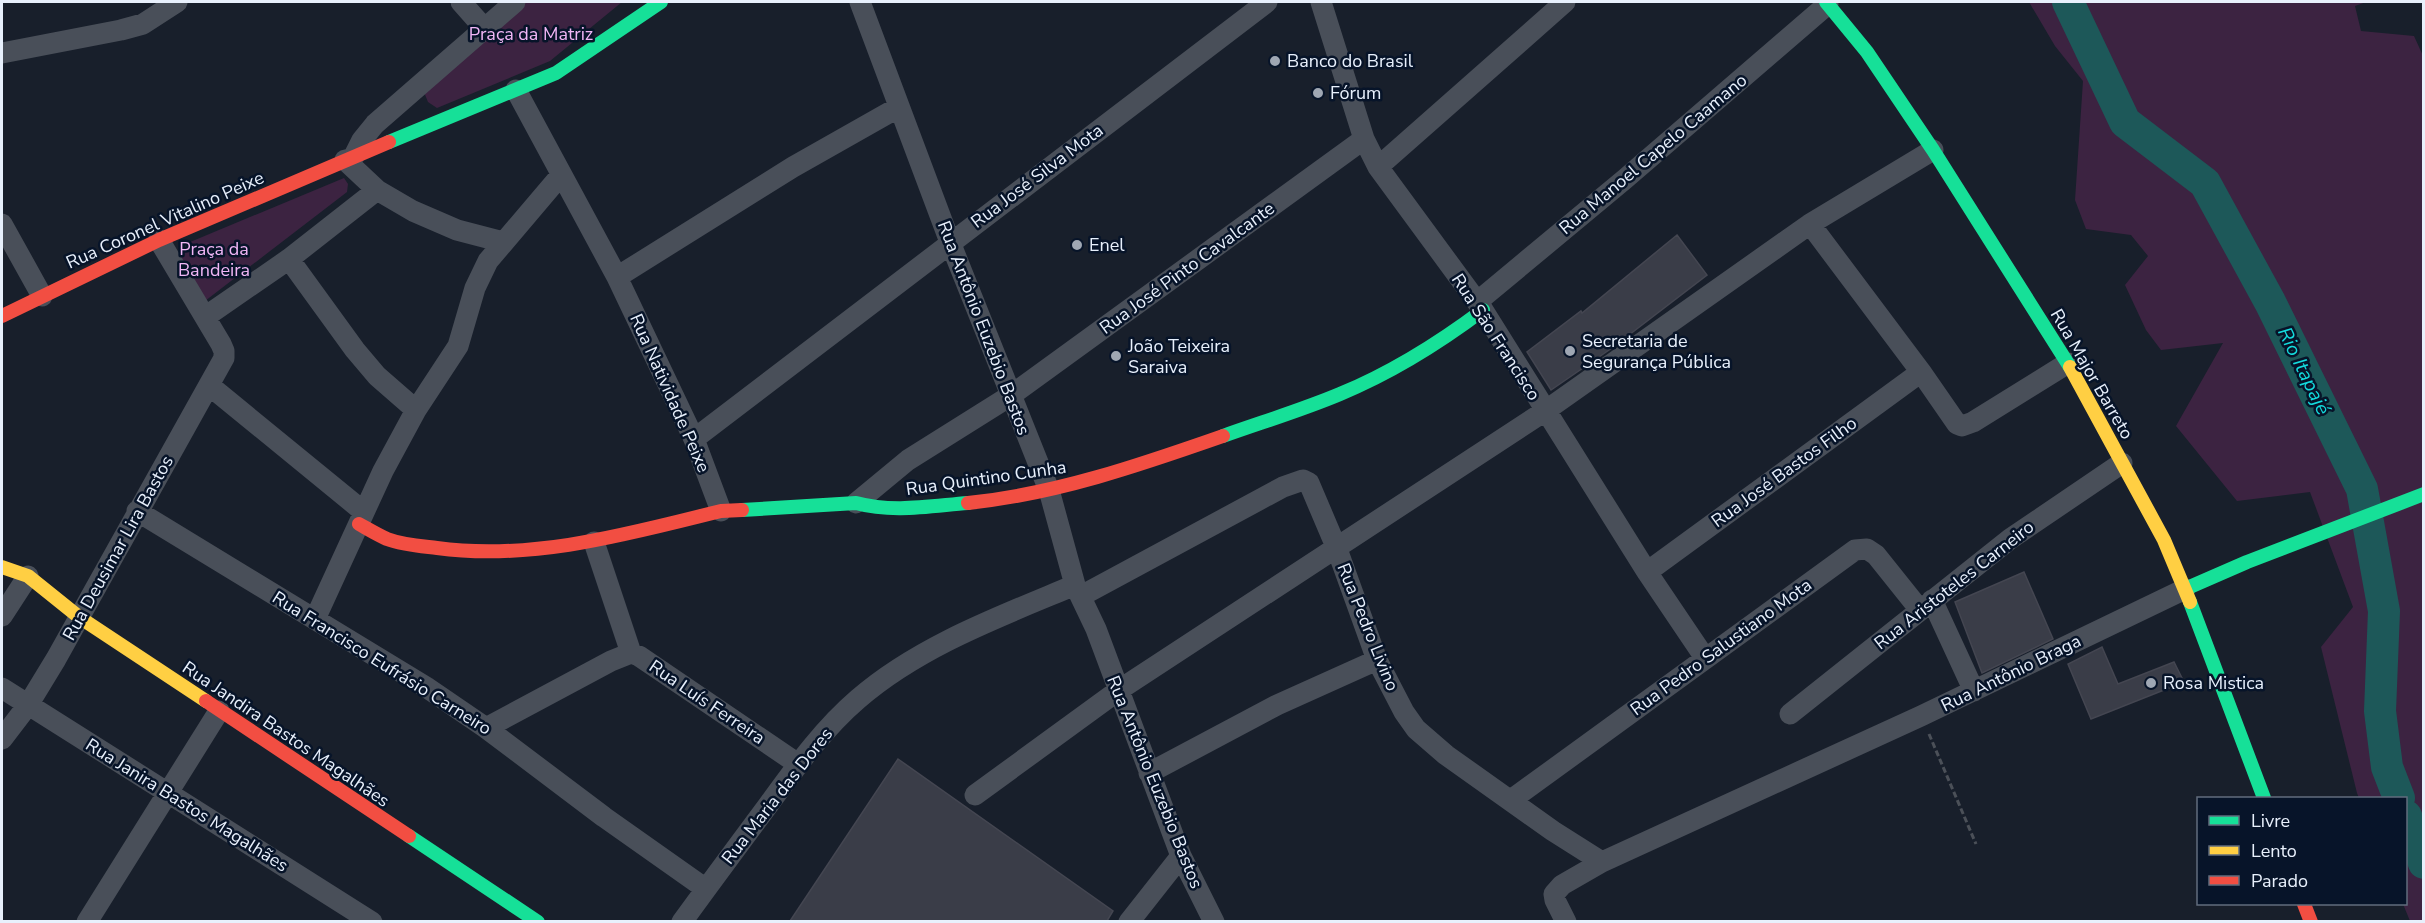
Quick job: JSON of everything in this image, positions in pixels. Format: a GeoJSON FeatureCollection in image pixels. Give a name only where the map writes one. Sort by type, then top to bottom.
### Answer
{"type":"FeatureCollection","features":[{"type":"Feature","properties":{"kind":"main road","name":"Rua Coronel Vitalino Peixe"},"geometry":{"type":"LineString","coordinates":[[2,315],[159,240],[349,158],[555,74],[661,2]]}},
{"type":"Feature","properties":{"kind":"main road","name":"Rua Major Barreto"},"geometry":{"type":"LineString","coordinates":[[1827,3],[1867,52],[1933,150],[2068,363],[2164,540],[2185,589],[2264,797]]}},
{"type":"Feature","properties":{"kind":"main road","name":"Rua Quintino Cunha"},"geometry":{"type":"LineString","coordinates":[[361,518],[385,538],[405,544],[458,552],[502,552],[594,542],[721,511],[856,503],[871,507],[898,509],[974,502],[1048,490],[1143,464],[1340,394],[1410,360],[1448,337],[1480,306]]}},
{"type":"Feature","properties":{"kind":"main road","name":"Rua Antônio Braga"},"geometry":{"type":"LineString","coordinates":[[2185,589],[2383,508],[2424,494]]}},
{"type":"Feature","properties":{"kind":"main road","name":"Rua Jandira Bastos Magalhães"},"geometry":{"type":"LineString","coordinates":[[2,557],[80,617],[527,919]]}},
{"type":"Feature","properties":{"kind":"main road"},"geometry":{"type":"LineString","coordinates":[[2,567],[23,574]]}},
{"type":"Feature","properties":{"kind":"main road"},"geometry":{"type":"LineString","coordinates":[[2305,905],[2311,921]]}},
{"type":"Feature","properties":{"kind":"street"},"geometry":{"type":"LineString","coordinates":[[2,53],[143,24],[177,2]]}},
{"type":"Feature","properties":{"kind":"street"},"geometry":{"type":"LineString","coordinates":[[461,2],[484,28]]}},
{"type":"Feature","properties":{"kind":"street"},"geometry":{"type":"LineString","coordinates":[[503,242],[457,230],[412,211],[377,190],[349,158],[375,124],[514,2]]}},
{"type":"Feature","properties":{"kind":"street","name":"Rua Antônio Euzebio Bastos"},"geometry":{"type":"LineString","coordinates":[[860,2],[950,242],[1048,490],[1078,591],[1096,629],[1180,856],[1214,921]]}},
{"type":"Feature","properties":{"kind":"street","name":"Rua José Silva Mota"},"geometry":{"type":"LineString","coordinates":[[694,439],[1267,2]]}},
{"type":"Feature","properties":{"kind":"street","name":"Rua São Francisco"},"geometry":{"type":"LineString","coordinates":[[1321,2],[1364,139],[1378,168],[1480,306],[1647,572],[1705,658]]}},
{"type":"Feature","properties":{"kind":"street"},"geometry":{"type":"LineString","coordinates":[[1378,168],[1565,2]]}},
{"type":"Feature","properties":{"kind":"street","name":"Rua Manoel Capelo Caamano"},"geometry":{"type":"LineString","coordinates":[[1480,306],[1827,3]]}},
{"type":"Feature","properties":{"kind":"street","name":"Rua Natividade Peixe"},"geometry":{"type":"LineString","coordinates":[[516,90],[617,277],[694,439],[721,511]]}},
{"type":"Feature","properties":{"kind":"street"},"geometry":{"type":"LineString","coordinates":[[617,277],[793,167],[899,107]]}},
{"type":"Feature","properties":{"kind":"street","name":"Rua José Pinto Cavalcante"},"geometry":{"type":"LineString","coordinates":[[856,503],[908,460],[1010,396],[1364,139]]}},
{"type":"Feature","properties":{"kind":"street"},"geometry":{"type":"LineString","coordinates":[[975,795],[1119,690],[1545,411],[1810,224],[1933,150]]}},
{"type":"Feature","properties":{"kind":"street"},"geometry":{"type":"LineString","coordinates":[[315,619],[361,518],[416,410],[458,346],[475,288],[488,261],[561,175]]}},
{"type":"Feature","properties":{"kind":"street"},"geometry":{"type":"LineString","coordinates":[[159,240],[205,317],[289,258],[377,190]]}},
{"type":"Feature","properties":{"kind":"street"},"geometry":{"type":"LineString","coordinates":[[2,224],[42,296]]}},
{"type":"Feature","properties":{"kind":"street"},"geometry":{"type":"LineString","coordinates":[[1810,224],[1921,372],[1952,420],[1962,426],[1973,422],[2068,363]]}},
{"type":"Feature","properties":{"kind":"street"},"geometry":{"type":"LineString","coordinates":[[289,258],[355,350],[377,376],[416,410]]}},
{"type":"Feature","properties":{"kind":"street","name":"Rua Deusimar Lira Bastos"},"geometry":{"type":"LineString","coordinates":[[2,739],[28,705],[80,617],[137,511],[221,367],[224,351],[205,317]]}},
{"type":"Feature","properties":{"kind":"street","name":"Rua José Bastos Filho"},"geometry":{"type":"LineString","coordinates":[[1647,572],[1921,372]]}},
{"type":"Feature","properties":{"kind":"street"},"geometry":{"type":"LineString","coordinates":[[210,386],[361,518]]}},
{"type":"Feature","properties":{"kind":"street","name":"Rua Aristoteles Carneiro"},"geometry":{"type":"LineString","coordinates":[[1790,714],[2019,533],[2122,462]]}},
{"type":"Feature","properties":{"kind":"street","name":"Rua Pedro Livino"},"geometry":{"type":"LineString","coordinates":[[1303,480],[1309,483],[1314,490],[1377,660],[1404,712],[1416,729],[1446,755],[1602,862]]}},
{"type":"Feature","properties":{"kind":"street","name":"Rua Maria das Dores"},"geometry":{"type":"LineString","coordinates":[[682,921],[798,764],[856,700],[887,676],[942,645],[1000,617],[1078,591],[1283,487],[1303,480]]}},
{"type":"Feature","properties":{"kind":"street","name":"Rua Francisco Eufrásio Carneiro"},"geometry":{"type":"LineString","coordinates":[[137,511],[426,687],[486,728],[604,817],[706,889]]}},
{"type":"Feature","properties":{"kind":"street"},"geometry":{"type":"LineString","coordinates":[[594,542],[631,653]]}},
{"type":"Feature","properties":{"kind":"street","name":"Rua Pedro Salustiano Mota"},"geometry":{"type":"LineString","coordinates":[[1511,800],[1855,550],[1868,549],[1876,555],[1926,605]]}},
{"type":"Feature","properties":{"kind":"street"},"geometry":{"type":"LineString","coordinates":[[2,616],[23,574]]}},
{"type":"Feature","properties":{"kind":"street","name":"Rua Antônio Braga"},"geometry":{"type":"LineString","coordinates":[[1566,921],[1555,900],[1554,894],[1557,889],[1602,862],[1921,716],[2185,589]]}},
{"type":"Feature","properties":{"kind":"street"},"geometry":{"type":"LineString","coordinates":[[1926,605],[1974,691]]}},
{"type":"Feature","properties":{"kind":"street","name":"Rua Luís Ferreira"},"geometry":{"type":"LineString","coordinates":[[486,728],[611,661],[631,653],[639,656],[798,764]]}},
{"type":"Feature","properties":{"kind":"street"},"geometry":{"type":"LineString","coordinates":[[1149,773],[1277,705],[1377,660]]}},
{"type":"Feature","properties":{"kind":"street","name":"Rua Janira Bastos Magalhães"},"geometry":{"type":"LineString","coordinates":[[2,688],[372,921]]}},
{"type":"Feature","properties":{"kind":"street"},"geometry":{"type":"LineString","coordinates":[[87,921],[219,711]]}},
{"type":"Feature","properties":{"kind":"street"},"geometry":{"type":"LineString","coordinates":[[1129,921],[1180,856]]}},
{"type":"Feature","properties":{"kind":"path"},"geometry":{"type":"LineString","coordinates":[[1921,716],[1977,844]]}},
{"type":"Feature","properties":{"kind":"green space","name":"Praça da Matriz"},"geometry":{"type":"Polygon","coordinates":[[[519,2],[622,2],[550,61],[437,108],[428,102],[424,92],[519,2]]]}},
{"type":"Feature","properties":{"kind":"green space"},"geometry":{"type":"Polygon","coordinates":[[[2029,2],[2366,2],[2355,6],[2361,31],[2414,36],[2424,58],[2423,921],[2410,921],[2403,905],[2407,905],[2407,797],[2359,797],[2357,793],[2321,647],[2353,607],[2310,492],[2237,501],[2176,426],[2223,343],[2161,350],[2146,330],[2125,285],[2148,256],[2131,235],[2086,229],[2075,200],[2083,81],[2055,46],[2029,2]]]}},
{"type":"Feature","properties":{"kind":"green space","name":"Praça da Bandeira"},"geometry":{"type":"Polygon","coordinates":[[[344,178],[348,184],[347,192],[205,301],[180,256],[183,245],[344,178]]]}},
{"type":"Feature","properties":{"kind":"building"},"geometry":{"type":"Polygon","coordinates":[[[1677,235],[1707,275],[1612,348],[1551,390],[1527,352],[1581,311],[1582,313],[1677,235]]]}},
{"type":"Feature","properties":{"kind":"building"},"geometry":{"type":"Polygon","coordinates":[[[2024,572],[2053,639],[1982,673],[1955,602],[2024,572]]]}},
{"type":"Feature","properties":{"kind":"building","name":"Rosa Mistica"},"geometry":{"type":"Polygon","coordinates":[[[2102,647],[2118,684],[2174,662],[2184,682],[2091,719],[2068,664],[2102,647]]]}},
{"type":"Feature","properties":{"kind":"building"},"geometry":{"type":"Polygon","coordinates":[[[898,759],[1113,911],[1107,921],[790,921],[898,759]]]}},
{"type":"Feature","properties":{"kind":"waterway","name":"Rio Itapajé"},"geometry":{"type":"LineString","coordinates":[[2068,2],[2125,122],[2205,183],[2270,302],[2362,489],[2384,611],[2380,711],[2387,767],[2399,797]]}},
{"type":"Feature","properties":{"kind":"waterway","name":"Rio Itapajé"},"geometry":{"type":"LineString","coordinates":[[2407,819],[2424,863]]}},
{"type":"Feature","properties":{"kind":"traffic: fast"},"geometry":{"type":"LineString","coordinates":[[389,142],[556,73],[661,2]]}},
{"type":"Feature","properties":{"kind":"traffic: fast"},"geometry":{"type":"LineString","coordinates":[[1826,2],[1867,52],[1933,150],[2070,367]]}},
{"type":"Feature","properties":{"kind":"traffic: fast"},"geometry":{"type":"LineString","coordinates":[[1223,436],[1340,394],[1378,377],[1449,334],[1483,310]]}},
{"type":"Feature","properties":{"kind":"traffic: fast"},"geometry":{"type":"LineString","coordinates":[[2185,589],[2247,562],[2424,494]]}},
{"type":"Feature","properties":{"kind":"traffic: fast"},"geometry":{"type":"LineString","coordinates":[[742,510],[856,503],[884,508],[968,503]]}},
{"type":"Feature","properties":{"kind":"traffic: fast"},"geometry":{"type":"LineString","coordinates":[[2190,602],[2264,797]]}},
{"type":"Feature","properties":{"kind":"traffic: fast"},"geometry":{"type":"LineString","coordinates":[[409,836],[538,922]]}},
{"type":"Feature","properties":{"kind":"traffic: slow"},"geometry":{"type":"LineString","coordinates":[[2070,367],[2164,540],[2190,602]]}},
{"type":"Feature","properties":{"kind":"traffic: slow"},"geometry":{"type":"LineString","coordinates":[[2,567],[28,576],[79,617],[206,701]]}},
{"type":"Feature","properties":{"kind":"traffic: jam"},"geometry":{"type":"LineString","coordinates":[[2,316],[159,240],[389,142]]}},
{"type":"Feature","properties":{"kind":"traffic: jam"},"geometry":{"type":"LineString","coordinates":[[968,503],[1033,493],[1097,477],[1223,436]]}},
{"type":"Feature","properties":{"kind":"traffic: jam"},"geometry":{"type":"LineString","coordinates":[[359,524],[387,539],[405,544],[473,551],[509,551],[580,543],[721,511],[742,510]]}},
{"type":"Feature","properties":{"kind":"traffic: jam"},"geometry":{"type":"LineString","coordinates":[[206,701],[409,836]]}},
{"type":"Feature","properties":{"kind":"traffic: jam"},"geometry":{"type":"LineString","coordinates":[[2304,905],[2311,922]]}},
{"type":"Feature","properties":{"kind":"place","name":"Banco do Brasil"},"geometry":{"type":"Point","coordinates":[1275,61]}},
{"type":"Feature","properties":{"kind":"place","name":"Fórum"},"geometry":{"type":"Point","coordinates":[1318,93]}},
{"type":"Feature","properties":{"kind":"place","name":"Enel"},"geometry":{"type":"Point","coordinates":[1077,245]}},
{"type":"Feature","properties":{"kind":"place","name":"Secretaria de Segurança Pública"},"geometry":{"type":"Point","coordinates":[1570,351]}},
{"type":"Feature","properties":{"kind":"place","name":"João Teixeira Saraiva"},"geometry":{"type":"Point","coordinates":[1116,356]}},
{"type":"Feature","properties":{"kind":"place","name":"Rosa Mistica"},"geometry":{"type":"Point","coordinates":[2151,683]}}]}
